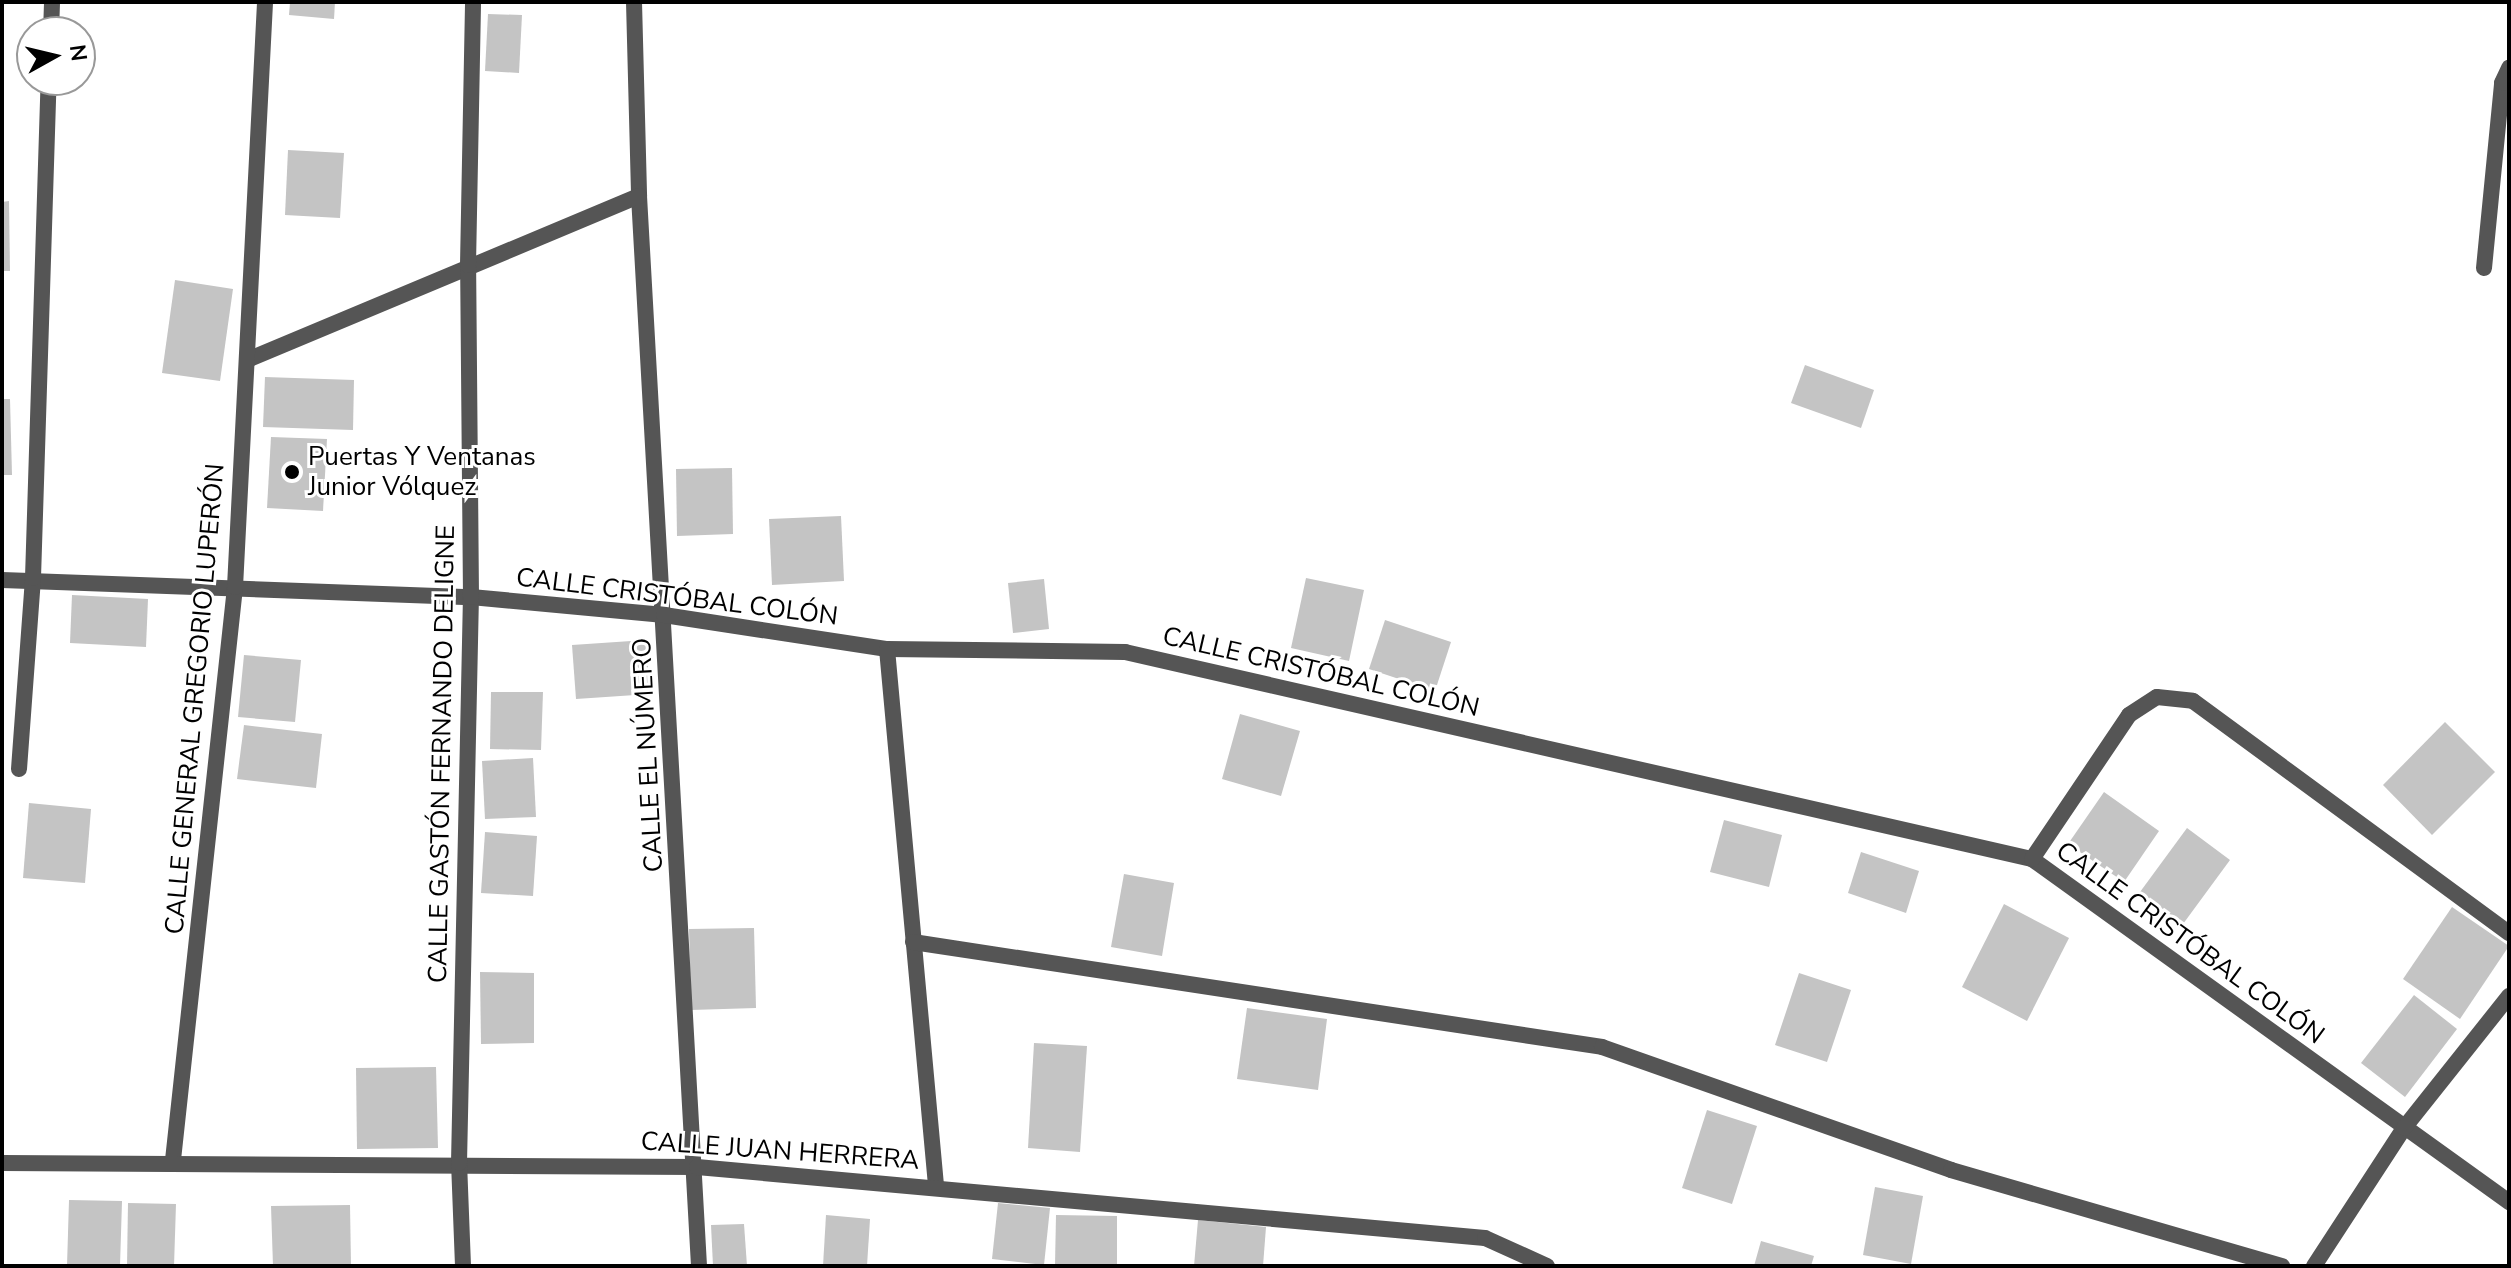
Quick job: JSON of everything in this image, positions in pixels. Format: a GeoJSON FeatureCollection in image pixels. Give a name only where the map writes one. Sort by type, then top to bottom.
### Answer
{"type":"FeatureCollection","features":[{"type":"Feature","properties":{"kind":"street","name":"CALLE GENERAL GREGORIO LUPERÓN"},"geometry":{"type":"LineString","coordinates":[[173,1160],[235,587],[265,2]]}},
{"type":"Feature","properties":{"kind":"street","name":"CALLE GASTÓN FERNANDO DELIGNE"},"geometry":{"type":"LineString","coordinates":[[463,1266],[459,1163],[471,597],[468,265],[473,2]]}},
{"type":"Feature","properties":{"kind":"street","name":"CALLE EL NÚMERO"},"geometry":{"type":"LineString","coordinates":[[634,2],[639,196],[697,1167],[699,1266]]}},
{"type":"Feature","properties":{"kind":"street"},"geometry":{"type":"LineString","coordinates":[[2484,268],[2502,83],[2509,68]]}},
{"type":"Feature","properties":{"kind":"street"},"geometry":{"type":"LineString","coordinates":[[19,769],[33,578],[48,96]]}},
{"type":"Feature","properties":{"kind":"street"},"geometry":{"type":"LineString","coordinates":[[247,360],[639,196]]}},
{"type":"Feature","properties":{"kind":"street","name":"CALLE CRISTÓBAL COLÓN"},"geometry":{"type":"LineString","coordinates":[[2,580],[33,578],[471,597],[664,615],[887,649],[1125,652],[2032,859],[2509,1202]]}},
{"type":"Feature","properties":{"kind":"street"},"geometry":{"type":"LineString","coordinates":[[887,649],[936,1185]]}},
{"type":"Feature","properties":{"kind":"street"},"geometry":{"type":"LineString","coordinates":[[2032,859],[2129,715],[2157,697],[2193,701],[2509,933]]}},
{"type":"Feature","properties":{"kind":"street"},"geometry":{"type":"LineString","coordinates":[[913,942],[1602,1047],[1951,1170],[2282,1266]]}},
{"type":"Feature","properties":{"kind":"street"},"geometry":{"type":"LineString","coordinates":[[2314,1266],[2404,1128],[2509,996]]}},
{"type":"Feature","properties":{"kind":"street","name":"CALLE JUAN HERRERA"},"geometry":{"type":"LineString","coordinates":[[2,1163],[173,1160],[697,1167],[936,1185],[1485,1238],[1547,1266]]}},
{"type":"Feature","properties":{"kind":"building"},"geometry":{"type":"Polygon","coordinates":[[[290,2],[335,2],[334,19],[289,15],[290,2]]]}},
{"type":"Feature","properties":{"kind":"building"},"geometry":{"type":"Polygon","coordinates":[[[488,14],[522,15],[519,73],[485,71],[488,14]]]}},
{"type":"Feature","properties":{"kind":"building"},"geometry":{"type":"Polygon","coordinates":[[[288,150],[344,153],[340,218],[285,215],[288,150]]]}},
{"type":"Feature","properties":{"kind":"building"},"geometry":{"type":"Polygon","coordinates":[[[9,201],[10,271],[2,271],[2,202],[9,201]]]}},
{"type":"Feature","properties":{"kind":"building"},"geometry":{"type":"Polygon","coordinates":[[[175,280],[233,289],[220,381],[162,373],[175,280]]]}},
{"type":"Feature","properties":{"kind":"building"},"geometry":{"type":"Polygon","coordinates":[[[1805,365],[1874,390],[1861,428],[1791,403],[1805,365]]]}},
{"type":"Feature","properties":{"kind":"building"},"geometry":{"type":"Polygon","coordinates":[[[265,377],[354,380],[353,430],[263,427],[265,377]]]}},
{"type":"Feature","properties":{"kind":"building"},"geometry":{"type":"Polygon","coordinates":[[[2,399],[10,399],[12,475],[2,475],[2,399]]]}},
{"type":"Feature","properties":{"kind":"building"},"geometry":{"type":"Polygon","coordinates":[[[271,437],[327,439],[323,511],[267,508],[271,437]]]}},
{"type":"Feature","properties":{"kind":"building"},"geometry":{"type":"Polygon","coordinates":[[[732,468],[733,534],[677,536],[676,469],[732,468]]]}},
{"type":"Feature","properties":{"kind":"building"},"geometry":{"type":"Polygon","coordinates":[[[841,516],[844,581],[772,585],[769,519],[841,516]]]}},
{"type":"Feature","properties":{"kind":"building"},"geometry":{"type":"Polygon","coordinates":[[[1306,578],[1364,590],[1349,661],[1291,648],[1306,578]]]}},
{"type":"Feature","properties":{"kind":"building"},"geometry":{"type":"Polygon","coordinates":[[[1044,579],[1049,629],[1013,633],[1008,583],[1044,579]]]}},
{"type":"Feature","properties":{"kind":"building"},"geometry":{"type":"Polygon","coordinates":[[[72,595],[148,599],[146,647],[70,643],[72,595]]]}},
{"type":"Feature","properties":{"kind":"building"},"geometry":{"type":"Polygon","coordinates":[[[1385,620],[1451,642],[1435,691],[1369,669],[1385,620]]]}},
{"type":"Feature","properties":{"kind":"building"},"geometry":{"type":"Polygon","coordinates":[[[646,640],[650,694],[576,699],[572,645],[646,640]]]}},
{"type":"Feature","properties":{"kind":"building"},"geometry":{"type":"Polygon","coordinates":[[[244,655],[301,660],[295,722],[238,717],[244,655]]]}},
{"type":"Feature","properties":{"kind":"building"},"geometry":{"type":"Polygon","coordinates":[[[491,692],[543,692],[541,750],[490,749],[491,692]]]}},
{"type":"Feature","properties":{"kind":"building"},"geometry":{"type":"Polygon","coordinates":[[[1240,714],[1300,731],[1281,796],[1222,779],[1240,714]]]}},
{"type":"Feature","properties":{"kind":"building"},"geometry":{"type":"Polygon","coordinates":[[[2445,722],[2495,772],[2432,835],[2383,785],[2445,722]]]}},
{"type":"Feature","properties":{"kind":"building"},"geometry":{"type":"Polygon","coordinates":[[[244,725],[322,734],[316,788],[237,779],[244,725]]]}},
{"type":"Feature","properties":{"kind":"building"},"geometry":{"type":"Polygon","coordinates":[[[533,758],[536,817],[485,819],[482,761],[533,758]]]}},
{"type":"Feature","properties":{"kind":"building"},"geometry":{"type":"Polygon","coordinates":[[[2104,792],[2159,831],[2124,882],[2068,844],[2104,792]]]}},
{"type":"Feature","properties":{"kind":"building"},"geometry":{"type":"Polygon","coordinates":[[[29,803],[91,809],[85,883],[23,878],[29,803]]]}},
{"type":"Feature","properties":{"kind":"building"},"geometry":{"type":"Polygon","coordinates":[[[1724,820],[1782,835],[1769,887],[1710,872],[1724,820]]]}},
{"type":"Feature","properties":{"kind":"building"},"geometry":{"type":"Polygon","coordinates":[[[2187,828],[2230,860],[2183,924],[2140,892],[2187,828]]]}},
{"type":"Feature","properties":{"kind":"building"},"geometry":{"type":"Polygon","coordinates":[[[485,832],[537,836],[533,896],[481,893],[485,832]]]}},
{"type":"Feature","properties":{"kind":"building"},"geometry":{"type":"Polygon","coordinates":[[[1861,852],[1919,871],[1906,913],[1848,893],[1861,852]]]}},
{"type":"Feature","properties":{"kind":"building"},"geometry":{"type":"Polygon","coordinates":[[[1124,874],[1174,883],[1162,956],[1111,947],[1124,874]]]}},
{"type":"Feature","properties":{"kind":"building"},"geometry":{"type":"Polygon","coordinates":[[[2004,904],[2069,938],[2027,1021],[1962,987],[2004,904]]]}},
{"type":"Feature","properties":{"kind":"building"},"geometry":{"type":"Polygon","coordinates":[[[2452,907],[2509,946],[2460,1019],[2403,979],[2452,907]]]}},
{"type":"Feature","properties":{"kind":"building"},"geometry":{"type":"Polygon","coordinates":[[[754,928],[756,1008],[691,1010],[689,929],[754,928]]]}},
{"type":"Feature","properties":{"kind":"building"},"geometry":{"type":"Polygon","coordinates":[[[480,972],[534,973],[534,1043],[481,1044],[480,972]]]}},
{"type":"Feature","properties":{"kind":"building"},"geometry":{"type":"Polygon","coordinates":[[[1799,973],[1851,990],[1827,1062],[1775,1045],[1799,973]]]}},
{"type":"Feature","properties":{"kind":"building"},"geometry":{"type":"Polygon","coordinates":[[[2414,995],[2457,1029],[2405,1097],[2361,1063],[2414,995]]]}},
{"type":"Feature","properties":{"kind":"building"},"geometry":{"type":"Polygon","coordinates":[[[1247,1008],[1327,1019],[1318,1090],[1237,1079],[1247,1008]]]}},
{"type":"Feature","properties":{"kind":"building"},"geometry":{"type":"Polygon","coordinates":[[[1034,1043],[1087,1046],[1080,1152],[1028,1148],[1034,1043]]]}},
{"type":"Feature","properties":{"kind":"building"},"geometry":{"type":"Polygon","coordinates":[[[436,1067],[438,1148],[357,1149],[356,1068],[436,1067]]]}},
{"type":"Feature","properties":{"kind":"building"},"geometry":{"type":"Polygon","coordinates":[[[1707,1110],[1757,1126],[1732,1204],[1682,1188],[1707,1110]]]}},
{"type":"Feature","properties":{"kind":"building"},"geometry":{"type":"Polygon","coordinates":[[[1875,1187],[1923,1196],[1911,1264],[1863,1255],[1875,1187]]]}},
{"type":"Feature","properties":{"kind":"building"},"geometry":{"type":"Polygon","coordinates":[[[69,1200],[122,1201],[120,1266],[67,1266],[69,1200]]]}},
{"type":"Feature","properties":{"kind":"building"},"geometry":{"type":"Polygon","coordinates":[[[128,1203],[176,1204],[174,1266],[127,1266],[128,1203]]]}},
{"type":"Feature","properties":{"kind":"building"},"geometry":{"type":"Polygon","coordinates":[[[998,1203],[1050,1208],[1044,1265],[992,1259],[998,1203]]]}},
{"type":"Feature","properties":{"kind":"building"},"geometry":{"type":"Polygon","coordinates":[[[350,1205],[351,1266],[273,1266],[271,1206],[350,1205]]]}},
{"type":"Feature","properties":{"kind":"building"},"geometry":{"type":"Polygon","coordinates":[[[826,1215],[870,1219],[867,1266],[823,1266],[826,1215]]]}},
{"type":"Feature","properties":{"kind":"building"},"geometry":{"type":"Polygon","coordinates":[[[1056,1215],[1117,1216],[1117,1266],[1055,1265],[1056,1215]]]}},
{"type":"Feature","properties":{"kind":"building"},"geometry":{"type":"Polygon","coordinates":[[[1198,1220],[1266,1227],[1263,1266],[1194,1266],[1198,1220]]]}},
{"type":"Feature","properties":{"kind":"building"},"geometry":{"type":"Polygon","coordinates":[[[744,1224],[747,1266],[713,1266],[711,1225],[744,1224]]]}},
{"type":"Feature","properties":{"kind":"building"},"geometry":{"type":"Polygon","coordinates":[[[1761,1241],[1814,1256],[1811,1266],[1754,1266],[1761,1241]]]}},
{"type":"Feature","properties":{"kind":"place","name":"Puertas Y Ventanas Junior Vólquez"},"geometry":{"type":"Point","coordinates":[292,472]}}]}
